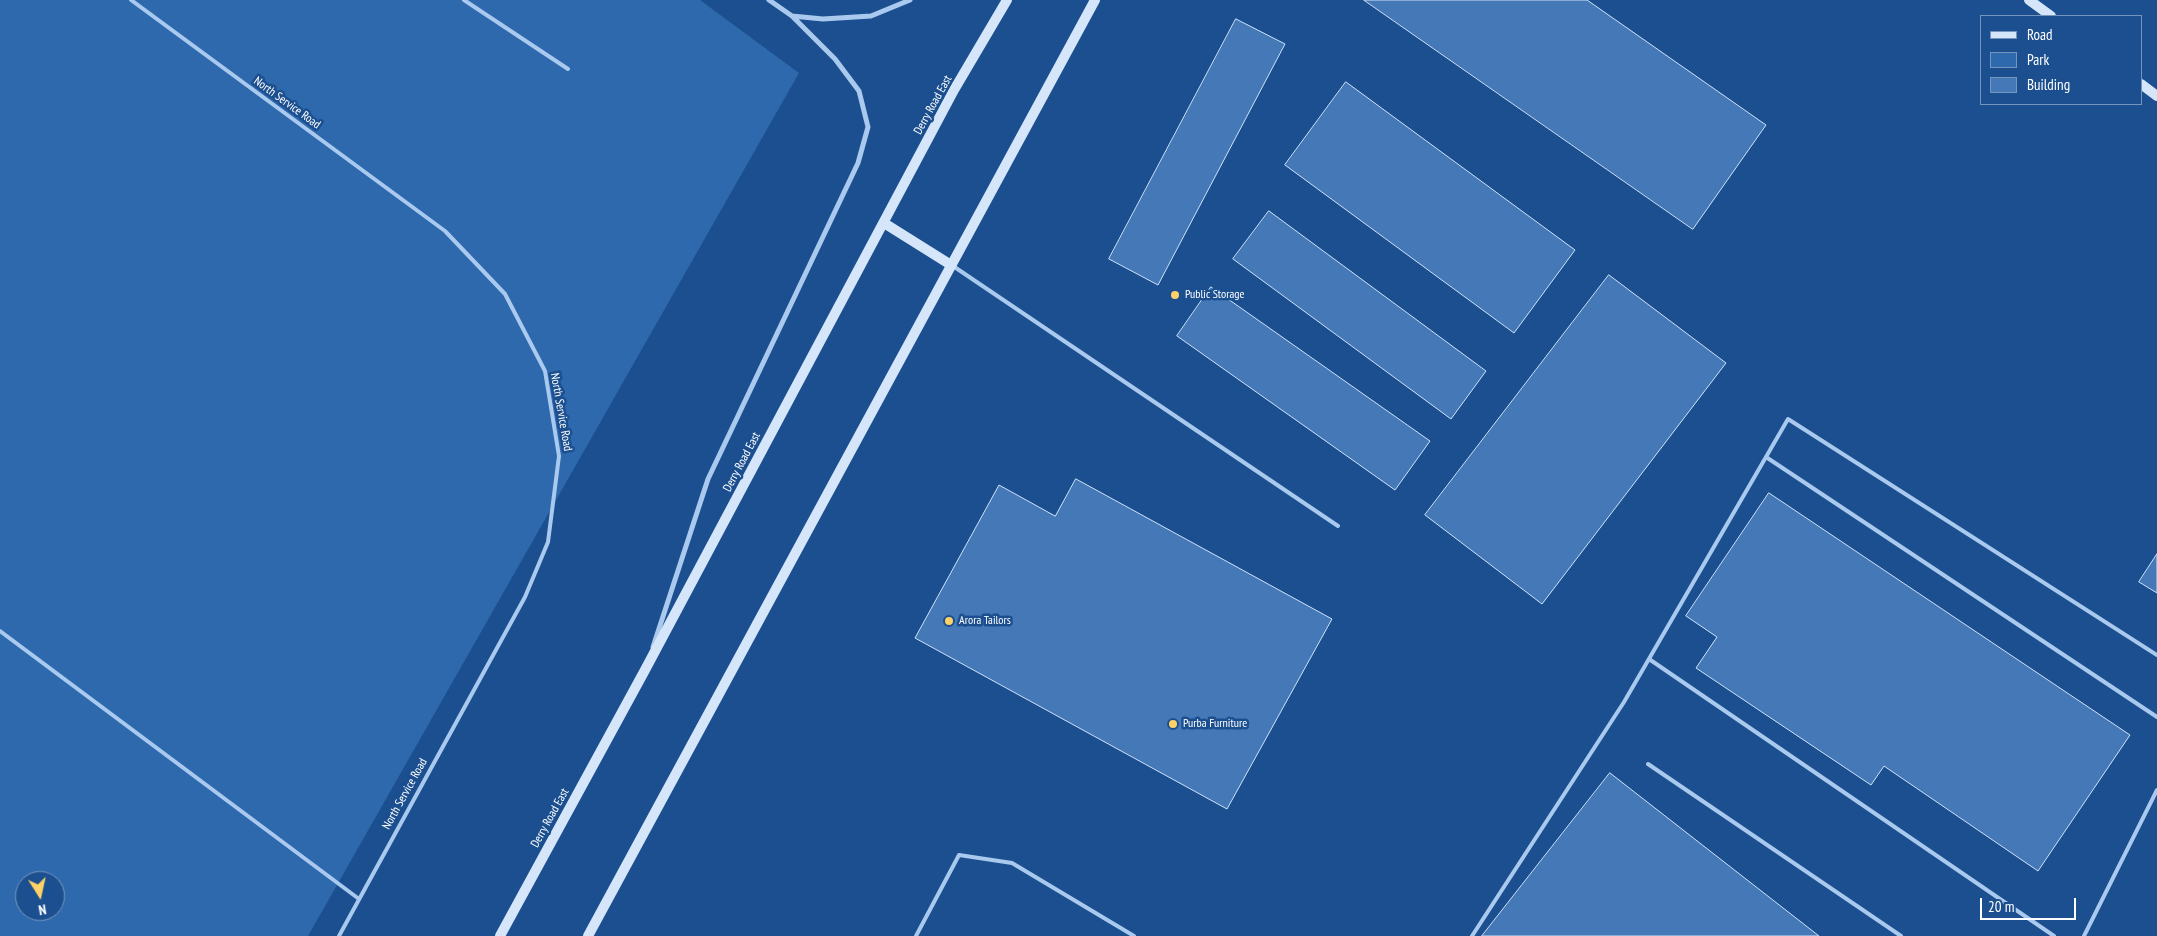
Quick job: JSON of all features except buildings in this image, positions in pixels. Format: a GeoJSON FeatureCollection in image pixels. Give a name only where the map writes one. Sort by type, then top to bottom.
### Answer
{"type":"FeatureCollection","features":[{"type":"Feature","properties":{"kind":"main road","name":"Derry Road East"},"geometry":{"type":"LineString","coordinates":[[500,936],[645,670],[954,90],[1007,0]]}},
{"type":"Feature","properties":{"kind":"main road"},"geometry":{"type":"LineString","coordinates":[[588,936],[1095,0]]}},
{"type":"Feature","properties":{"kind":"main road"},"geometry":{"type":"LineString","coordinates":[[2029,0],[2049,15]]}},
{"type":"Feature","properties":{"kind":"main road"},"geometry":{"type":"LineString","coordinates":[[2142,85],[2157,96]]}},
{"type":"Feature","properties":{"kind":"main road"},"geometry":{"type":"LineString","coordinates":[[884,222],[951,265]]}},
{"type":"Feature","properties":{"kind":"street"},"geometry":{"type":"LineString","coordinates":[[645,670],[708,479],[858,163],[868,127],[859,92],[835,59],[792,16],[770,0]]}},
{"type":"Feature","properties":{"kind":"street"},"geometry":{"type":"LineString","coordinates":[[792,16],[823,19],[871,16],[910,0]]}},
{"type":"Feature","properties":{"kind":"lane","name":"North Service Road"},"geometry":{"type":"LineString","coordinates":[[131,0],[445,231],[505,294],[545,371],[559,456],[548,542],[525,597],[339,936]]}},
{"type":"Feature","properties":{"kind":"lane"},"geometry":{"type":"LineString","coordinates":[[464,0],[568,69]]}},
{"type":"Feature","properties":{"kind":"lane"},"geometry":{"type":"LineString","coordinates":[[470,4],[474,0]]}},
{"type":"Feature","properties":{"kind":"lane"},"geometry":{"type":"LineString","coordinates":[[951,265],[1338,526]]}},
{"type":"Feature","properties":{"kind":"lane"},"geometry":{"type":"LineString","coordinates":[[1472,936],[1624,702],[1788,419],[2157,655]]}},
{"type":"Feature","properties":{"kind":"lane"},"geometry":{"type":"LineString","coordinates":[[1766,457],[2157,717]]}},
{"type":"Feature","properties":{"kind":"lane"},"geometry":{"type":"LineString","coordinates":[[0,631],[359,899]]}},
{"type":"Feature","properties":{"kind":"lane"},"geometry":{"type":"LineString","coordinates":[[1649,659],[2054,936]]}},
{"type":"Feature","properties":{"kind":"lane"},"geometry":{"type":"LineString","coordinates":[[1648,764],[1901,936]]}},
{"type":"Feature","properties":{"kind":"lane"},"geometry":{"type":"LineString","coordinates":[[2084,936],[2157,790]]}},
{"type":"Feature","properties":{"kind":"lane"},"geometry":{"type":"LineString","coordinates":[[916,936],[960,855],[1012,864],[1134,936]]}},
{"type":"Feature","properties":{"kind":"green space"},"geometry":{"type":"Polygon","coordinates":[[[0,0],[700,0],[799,73],[308,936],[0,936],[0,0]]]}},
{"type":"Feature","properties":{"kind":"place","name":"Public Storage"},"geometry":{"type":"Point","coordinates":[1175,295]}},
{"type":"Feature","properties":{"kind":"place","name":"Arora Tailors"},"geometry":{"type":"Point","coordinates":[949,621]}},
{"type":"Feature","properties":{"kind":"place","name":"Purba Furniture"},"geometry":{"type":"Point","coordinates":[1173,724]}}]}
